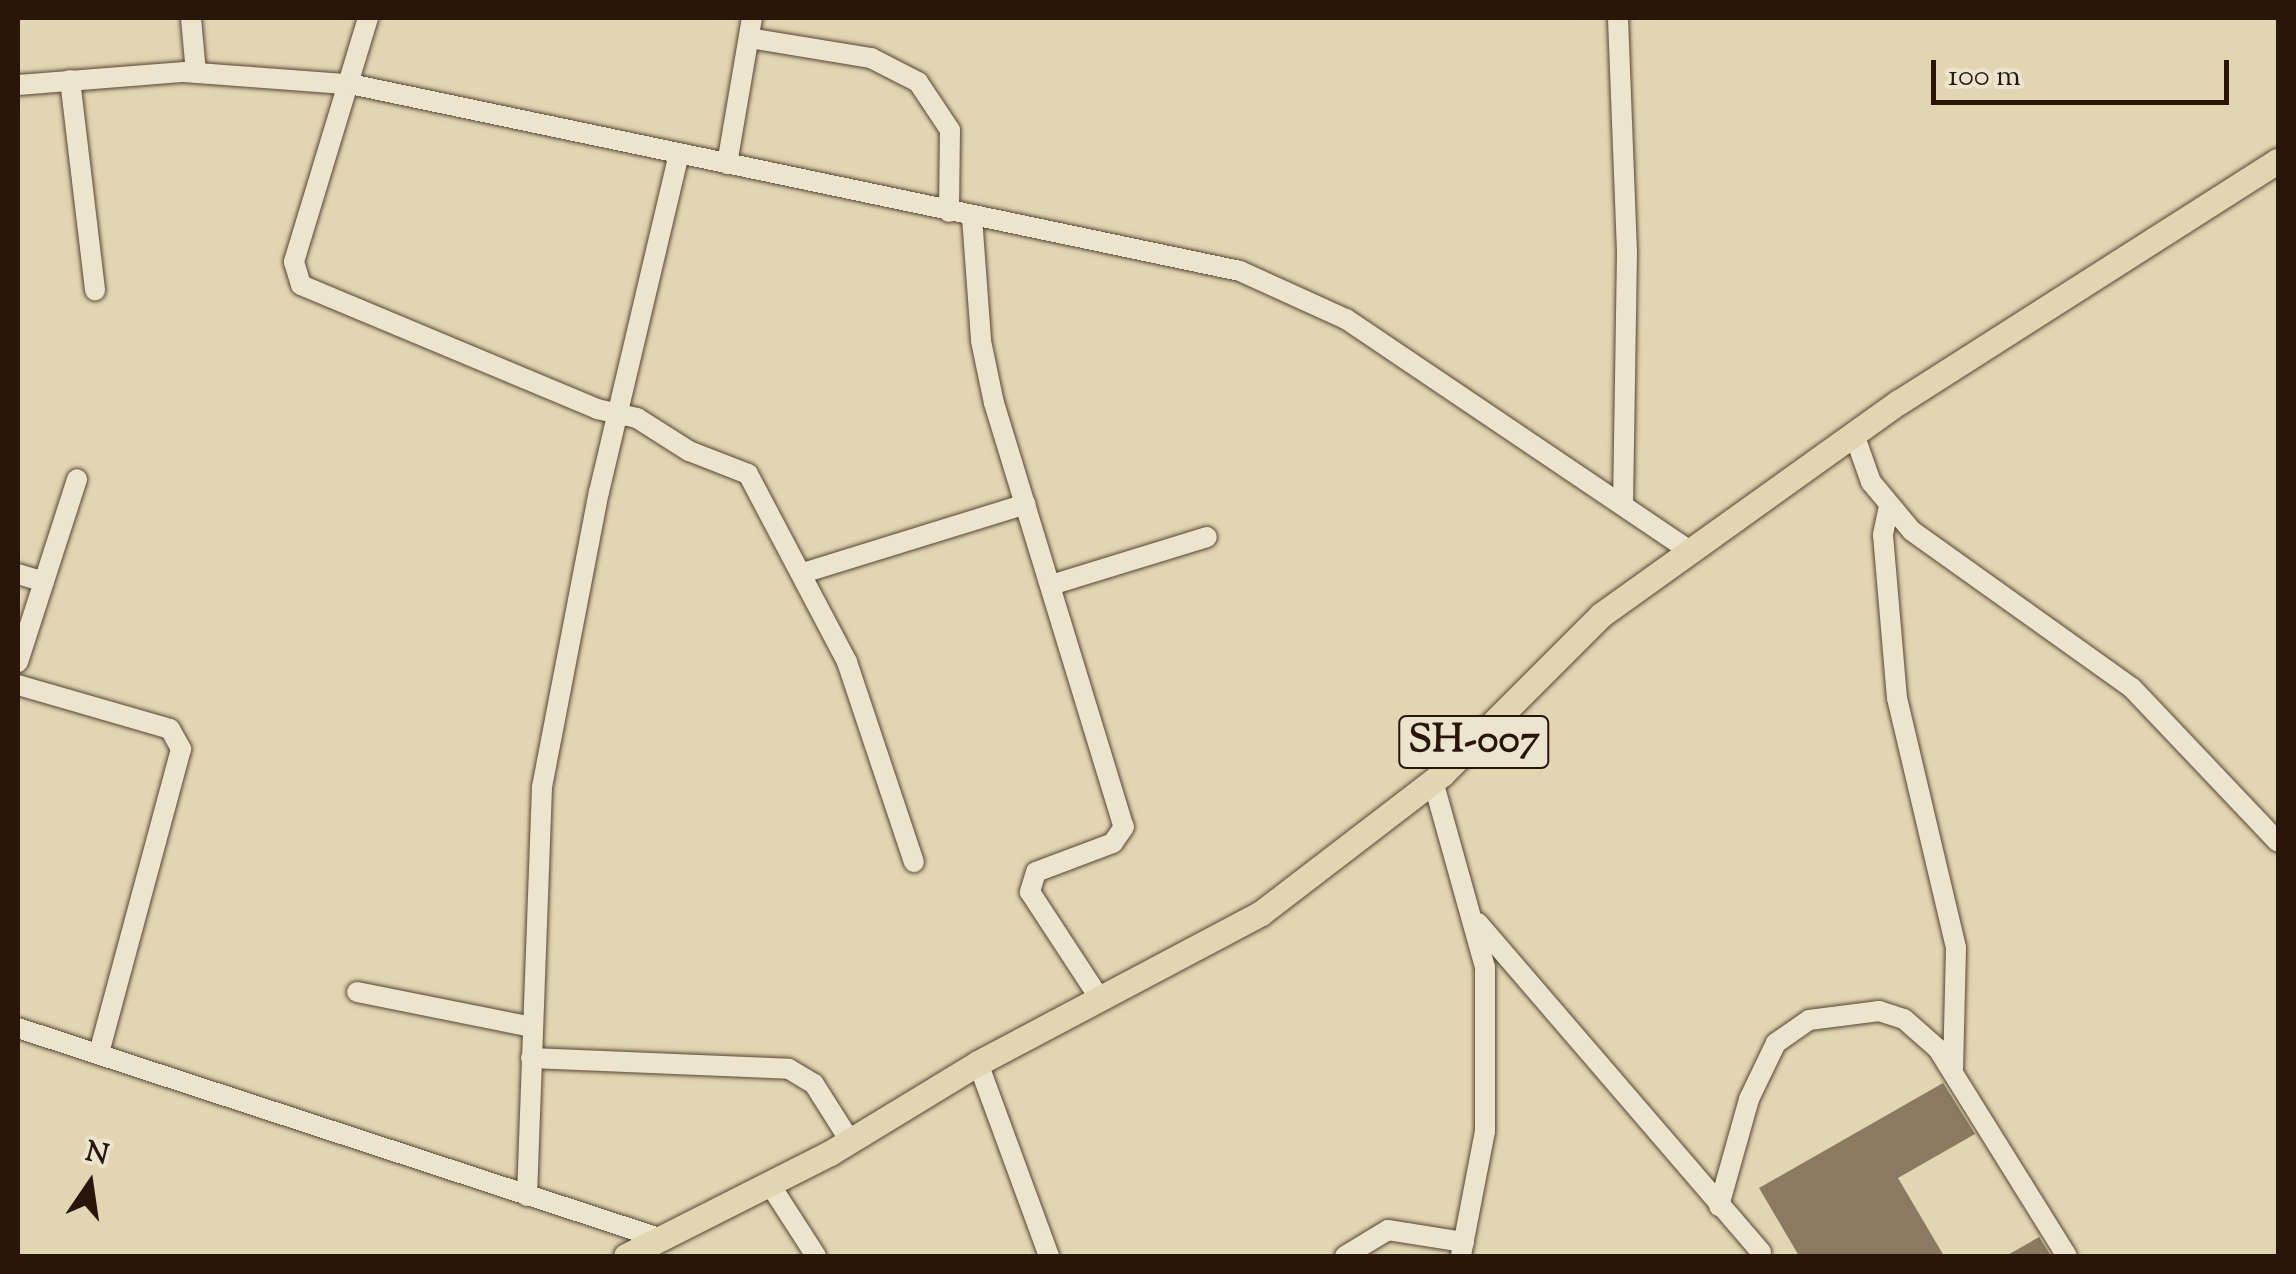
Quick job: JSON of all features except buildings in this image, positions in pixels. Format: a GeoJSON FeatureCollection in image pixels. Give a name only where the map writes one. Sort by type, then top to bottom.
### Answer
{"type":"FeatureCollection","features":[{"type":"Feature","properties":{"kind":"main road","name":"SH-007"},"geometry":{"type":"LineString","coordinates":[[626,1256],[850,1141],[978,1063],[1261,913],[1433,781],[1601,615],[1854,434],[2278,161]]}},
{"type":"Feature","properties":{"kind":"street"},"geometry":{"type":"LineString","coordinates":[[191,18],[196,73]]}},
{"type":"Feature","properties":{"kind":"street"},"geometry":{"type":"LineString","coordinates":[[368,18],[294,262],[300,285],[616,413],[748,474],[803,573],[879,744],[914,862]]}},
{"type":"Feature","properties":{"kind":"street"},"geometry":{"type":"LineString","coordinates":[[1618,18],[1627,252],[1622,504]]}},
{"type":"Feature","properties":{"kind":"street"},"geometry":{"type":"LineString","coordinates":[[728,164],[751,28],[871,58],[918,82],[950,130],[949,212]]}},
{"type":"Feature","properties":{"kind":"street"},"geometry":{"type":"LineString","coordinates":[[18,85],[196,73],[348,84],[972,217],[1183,256],[1289,290],[1362,329],[1690,551]]}},
{"type":"Feature","properties":{"kind":"street"},"geometry":{"type":"LineString","coordinates":[[70,80],[95,291]]}},
{"type":"Feature","properties":{"kind":"street"},"geometry":{"type":"LineString","coordinates":[[527,1196],[542,787],[616,413],[679,154]]}},
{"type":"Feature","properties":{"kind":"street"},"geometry":{"type":"LineString","coordinates":[[972,217],[981,341],[1124,827],[1112,843],[1036,872],[1030,892],[1100,998]]}},
{"type":"Feature","properties":{"kind":"street"},"geometry":{"type":"LineString","coordinates":[[1854,434],[1888,506],[1960,571],[2132,688],[2278,842]]}},
{"type":"Feature","properties":{"kind":"street"},"geometry":{"type":"LineString","coordinates":[[18,662],[77,479]]}},
{"type":"Feature","properties":{"kind":"street"},"geometry":{"type":"LineString","coordinates":[[803,573],[1026,504]]}},
{"type":"Feature","properties":{"kind":"street"},"geometry":{"type":"LineString","coordinates":[[1888,506],[1883,535],[1897,698],[1956,948],[1953,1072]]}},
{"type":"Feature","properties":{"kind":"street"},"geometry":{"type":"LineString","coordinates":[[1052,585],[1208,537]]}},
{"type":"Feature","properties":{"kind":"street"},"geometry":{"type":"LineString","coordinates":[[18,574],[44,582]]}},
{"type":"Feature","properties":{"kind":"street"},"geometry":{"type":"LineString","coordinates":[[18,685],[170,729],[182,749],[99,1053]]}},
{"type":"Feature","properties":{"kind":"street"},"geometry":{"type":"LineString","coordinates":[[1345,1256],[1388,1230],[1463,1250],[1485,1131],[1486,967],[1433,781]]}},
{"type":"Feature","properties":{"kind":"street"},"geometry":{"type":"LineString","coordinates":[[1476,922],[1530,976],[1761,1252]]}},
{"type":"Feature","properties":{"kind":"street"},"geometry":{"type":"LineString","coordinates":[[357,992],[532,1027]]}},
{"type":"Feature","properties":{"kind":"street"},"geometry":{"type":"LineString","coordinates":[[1719,1206],[1749,1099],[1789,1029],[1809,1020],[1879,1012],[1921,1031],[1953,1072],[2068,1256]]}},
{"type":"Feature","properties":{"kind":"street"},"geometry":{"type":"LineString","coordinates":[[18,1028],[659,1238]]}},
{"type":"Feature","properties":{"kind":"street"},"geometry":{"type":"LineString","coordinates":[[531,1058],[789,1069],[814,1084],[850,1141]]}},
{"type":"Feature","properties":{"kind":"street"},"geometry":{"type":"LineString","coordinates":[[978,1063],[1048,1256]]}},
{"type":"Feature","properties":{"kind":"street"},"geometry":{"type":"LineString","coordinates":[[769,1184],[816,1256]]}}]}
